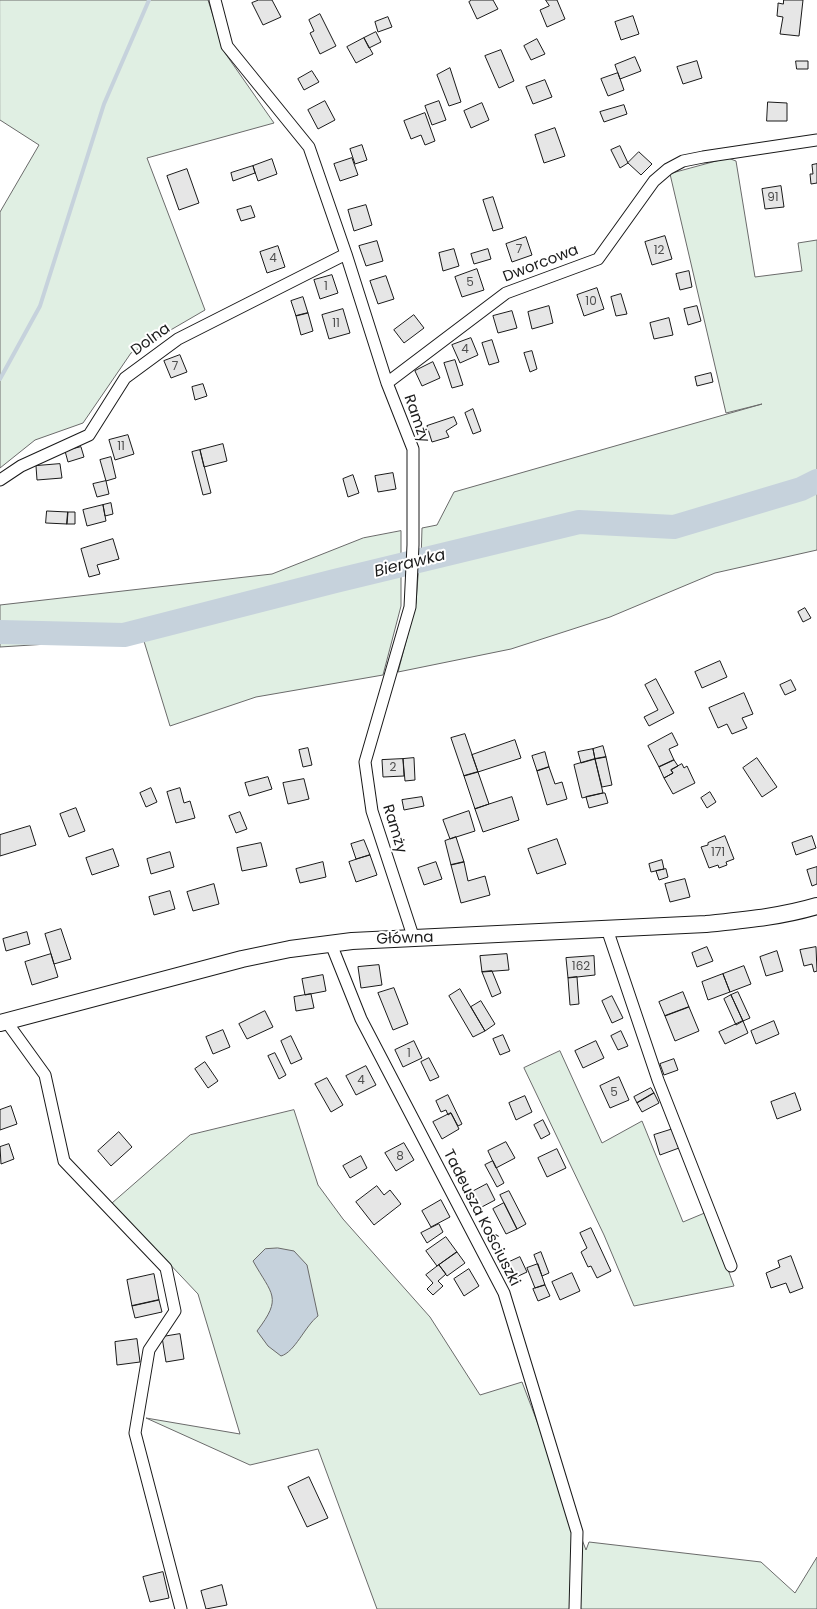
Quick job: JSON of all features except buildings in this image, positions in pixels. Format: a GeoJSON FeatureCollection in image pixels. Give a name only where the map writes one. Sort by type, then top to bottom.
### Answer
{"type":"FeatureCollection","features":[{"type":"Feature","properties":{"kind":"main road","name":"Główna"},"geometry":{"type":"LineString","coordinates":[[3,1022],[242,959],[290,949],[331,944],[414,939],[706,924],[764,918],[817,906]]}},
{"type":"Feature","properties":{"kind":"street","name":"Ramży"},"geometry":{"type":"LineString","coordinates":[[214,0],[227,46],[309,147],[346,254],[387,383],[413,449],[413,545],[410,607],[365,762],[372,811],[414,939]]}},
{"type":"Feature","properties":{"kind":"street","name":"Dworcowa"},"geometry":{"type":"LineString","coordinates":[[387,383],[506,293],[598,259],[654,181],[668,169],[683,161],[703,156],[817,140]]}},
{"type":"Feature","properties":{"kind":"street","name":"Dolna"},"geometry":{"type":"LineString","coordinates":[[0,480],[21,466],[90,435],[125,378],[178,338],[346,254]]}},
{"type":"Feature","properties":{"kind":"street"},"geometry":{"type":"LineString","coordinates":[[607,929],[658,1080],[731,1266]]}},
{"type":"Feature","properties":{"kind":"street","name":"Tadeusza Kościuszki"},"geometry":{"type":"LineString","coordinates":[[331,944],[361,1019],[504,1293],[576,1532],[576,1609]]}},
{"type":"Feature","properties":{"kind":"street"},"geometry":{"type":"LineString","coordinates":[[3,1022],[45,1075],[64,1161],[166,1268],[176,1312],[149,1350],[135,1433],[181,1609]]}},
{"type":"Feature","properties":{"kind":"green space"},"geometry":{"type":"Polygon","coordinates":[[[0,0],[208,0],[225,53],[274,123],[147,158],[205,310],[131,353],[83,423],[35,440],[0,468],[0,212],[39,145],[0,120],[0,0]]]}},
{"type":"Feature","properties":{"kind":"green space"},"geometry":{"type":"Polygon","coordinates":[[[728,158],[736,161],[755,277],[802,271],[798,243],[817,240],[817,476],[675,521],[580,517],[421,561],[422,528],[437,525],[454,492],[762,404],[726,413],[670,174],[728,158]]]}},
{"type":"Feature","properties":{"kind":"green space"},"geometry":{"type":"Polygon","coordinates":[[[817,484],[817,550],[715,573],[610,617],[511,649],[398,672],[416,603],[419,563],[578,525],[649,529],[681,528],[801,493],[817,484]]]}},
{"type":"Feature","properties":{"kind":"green space"},"geometry":{"type":"Polygon","coordinates":[[[401,531],[401,606],[383,675],[256,697],[170,726],[143,638],[0,647],[0,605],[272,574],[363,538],[401,531]]]}},
{"type":"Feature","properties":{"kind":"green space"},"geometry":{"type":"Polygon","coordinates":[[[560,1051],[602,1143],[642,1121],[683,1222],[707,1212],[734,1286],[634,1306],[604,1235],[524,1068],[560,1051]]]}},
{"type":"Feature","properties":{"kind":"green space"},"geometry":{"type":"Polygon","coordinates":[[[294,1110],[318,1185],[343,1219],[430,1317],[480,1395],[522,1382],[586,1550],[589,1542],[761,1562],[795,1593],[817,1557],[817,1609],[377,1609],[318,1449],[250,1465],[146,1418],[240,1434],[198,1294],[112,1203],[190,1135],[294,1110]]]}},
{"type":"Feature","properties":{"kind":"shaded area"},"geometry":{"type":"Polygon","coordinates":[[[278,1248],[294,1251],[307,1265],[318,1316],[291,1349],[281,1356],[268,1346],[257,1331],[270,1310],[272,1296],[253,1261],[265,1249],[278,1248]]]}},
{"type":"Feature","properties":{"kind":"waterway"},"geometry":{"type":"LineString","coordinates":[[0,379],[40,306],[104,104],[149,0]]}},
{"type":"Feature","properties":{"kind":"waterway","name":"Bierawka"},"geometry":{"type":"LineString","coordinates":[[0,632],[124,635],[335,581],[579,522],[674,527],[801,489],[817,481]]}}]}
